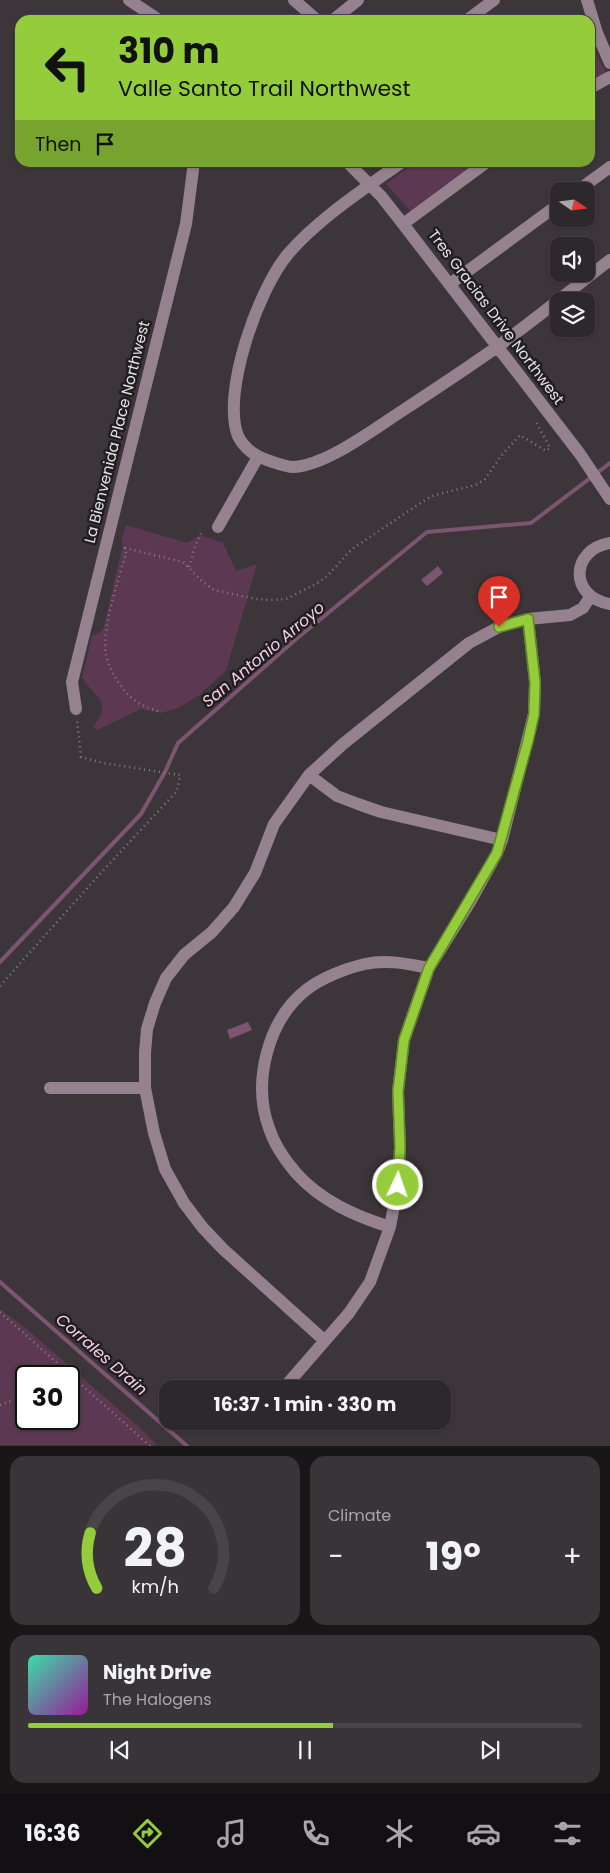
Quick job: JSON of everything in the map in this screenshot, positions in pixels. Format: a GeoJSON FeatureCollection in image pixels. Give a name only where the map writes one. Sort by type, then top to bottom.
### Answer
{"type":"FeatureCollection","features":[{"type":"Feature","properties":{"kind":"street"},"geometry":{"type":"LineString","coordinates":[[129,0],[152,15]]}},
{"type":"Feature","properties":{"kind":"street"},"geometry":{"type":"LineString","coordinates":[[294,0],[310,15]]}},
{"type":"Feature","properties":{"kind":"street"},"geometry":{"type":"LineString","coordinates":[[339,15],[358,0]]}},
{"type":"Feature","properties":{"kind":"street"},"geometry":{"type":"LineString","coordinates":[[474,15],[494,0]]}},
{"type":"Feature","properties":{"kind":"street"},"geometry":{"type":"LineString","coordinates":[[586,0],[590,15]]}},
{"type":"Feature","properties":{"kind":"street"},"geometry":{"type":"LineString","coordinates":[[595,34],[610,29]]}},
{"type":"Feature","properties":{"kind":"street"},"geometry":{"type":"LineString","coordinates":[[595,36],[610,63]]}},
{"type":"Feature","properties":{"kind":"street"},"geometry":{"type":"LineString","coordinates":[[595,85],[610,77]]}},
{"type":"Feature","properties":{"kind":"street","name":"La Bienvenida Place Northwest"},"geometry":{"type":"LineString","coordinates":[[76,709],[72,682],[186,224],[193,167]]}},
{"type":"Feature","properties":{"kind":"street","name":"Tres Gracias Drive Northwest"},"geometry":{"type":"LineString","coordinates":[[353,167],[371,184],[498,346],[580,454],[610,499]]}},
{"type":"Feature","properties":{"kind":"street"},"geometry":{"type":"LineString","coordinates":[[395,167],[310,232],[287,255],[266,287],[255,313],[236,383],[233,411],[238,434],[244,445],[258,457],[293,467],[307,465],[356,442],[498,346],[610,260]]}},
{"type":"Feature","properties":{"kind":"street"},"geometry":{"type":"LineString","coordinates":[[403,224],[480,167]]}},
{"type":"Feature","properties":{"kind":"street"},"geometry":{"type":"LineString","coordinates":[[589,182],[610,167]]}},
{"type":"Feature","properties":{"kind":"street"},"geometry":{"type":"LineString","coordinates":[[450,284],[550,211]]}},
{"type":"Feature","properties":{"kind":"street"},"geometry":{"type":"LineString","coordinates":[[218,528],[258,457]]}},
{"type":"Feature","properties":{"kind":"street"},"geometry":{"type":"LineString","coordinates":[[610,543],[600,545],[591,550],[584,557],[580,567],[580,579],[583,589],[590,597],[610,604]]}},
{"type":"Feature","properties":{"kind":"street"},"geometry":{"type":"LineString","coordinates":[[325,1340],[203,1228],[184,1203],[165,1169],[154,1133],[145,1088],[147,1029],[155,1003],[166,978],[184,955],[212,932],[234,908],[255,873],[274,824],[309,775],[343,744],[469,643],[499,627],[528,619],[570,615],[583,608],[590,597]]}},
{"type":"Feature","properties":{"kind":"street"},"geometry":{"type":"LineString","coordinates":[[291,1380],[349,1313],[370,1282],[390,1227],[398,1185],[400,1147],[398,1091],[404,1040],[429,968],[470,902],[497,853],[502,840],[534,714],[535,682],[528,619]]}},
{"type":"Feature","properties":{"kind":"street"},"geometry":{"type":"LineString","coordinates":[[309,775],[337,796],[374,810],[502,840]]}},
{"type":"Feature","properties":{"kind":"street"},"geometry":{"type":"LineString","coordinates":[[390,1227],[340,1208],[318,1193],[297,1173],[280,1151],[268,1127],[262,1097],[263,1067],[273,1036],[288,1009],[306,990],[324,978],[366,964],[400,962],[429,968]]}},
{"type":"Feature","properties":{"kind":"street"},"geometry":{"type":"LineString","coordinates":[[50,1088],[145,1088]]}},
{"type":"Feature","properties":{"kind":"path"},"geometry":{"type":"LineString","coordinates":[[158,711],[148,708],[129,697],[115,679],[106,654],[109,619],[126,553],[125,548],[183,562],[214,590],[271,600],[286,598],[303,592],[327,576],[352,549],[425,500],[440,493],[476,485],[485,479],[501,456],[520,436],[546,452],[550,448],[536,422]]}},
{"type":"Feature","properties":{"kind":"path"},"geometry":{"type":"LineString","coordinates":[[189,567],[202,531]]}},
{"type":"Feature","properties":{"kind":"path"},"geometry":{"type":"LineString","coordinates":[[0,986],[98,875],[177,791],[180,775],[103,763],[81,757],[76,709]]}},
{"type":"Feature","properties":{"kind":"path"},"geometry":{"type":"LineString","coordinates":[[0,1312],[59,1365]]}},
{"type":"Feature","properties":{"kind":"path"},"geometry":{"type":"LineString","coordinates":[[80,1384],[150,1446]]}},
{"type":"Feature","properties":{"kind":"path"},"geometry":{"type":"LineString","coordinates":[[0,1405],[15,1399]]}},
{"type":"Feature","properties":{"kind":"shaded area"},"geometry":{"type":"Polygon","coordinates":[[[595,51],[606,73],[595,79],[595,51]]]}},
{"type":"Feature","properties":{"kind":"shaded area"},"geometry":{"type":"Polygon","coordinates":[[[409,167],[472,167],[410,211],[386,184],[409,167]]]}},
{"type":"Feature","properties":{"kind":"shaded area"},"geometry":{"type":"Polygon","coordinates":[[[126,525],[187,543],[200,535],[223,543],[236,571],[257,564],[226,671],[198,696],[178,708],[161,713],[141,709],[97,730],[93,726],[102,710],[102,705],[100,699],[82,677],[92,636],[103,630],[126,525]]]}},
{"type":"Feature","properties":{"kind":"shaded area"},"geometry":{"type":"Polygon","coordinates":[[[438,566],[443,573],[427,586],[421,580],[438,566]]]}},
{"type":"Feature","properties":{"kind":"shaded area"},"geometry":{"type":"Polygon","coordinates":[[[248,1022],[252,1030],[230,1039],[227,1030],[248,1022]]]}},
{"type":"Feature","properties":{"kind":"shaded area"},"geometry":{"type":"Polygon","coordinates":[[[0,1309],[68,1365],[15,1365],[15,1430],[80,1430],[80,1376],[157,1445],[0,1445],[0,1309]]]}},
{"type":"Feature","properties":{"kind":"waterway","name":"San Antonio Arroyo"},"geometry":{"type":"LineString","coordinates":[[0,962],[141,814],[165,772],[178,743],[295,640],[427,532],[531,523],[610,463]]}},
{"type":"Feature","properties":{"kind":"waterway","name":"Corrales Drain"},"geometry":{"type":"LineString","coordinates":[[0,1282],[187,1446]]}},
{"type":"Feature","properties":{"kind":"route"},"geometry":{"type":"LineString","coordinates":[[398,1185],[400,1147],[398,1091],[404,1040],[429,968],[470,902],[497,853],[520,774],[534,714],[535,682],[528,619],[499,627]]}}]}
